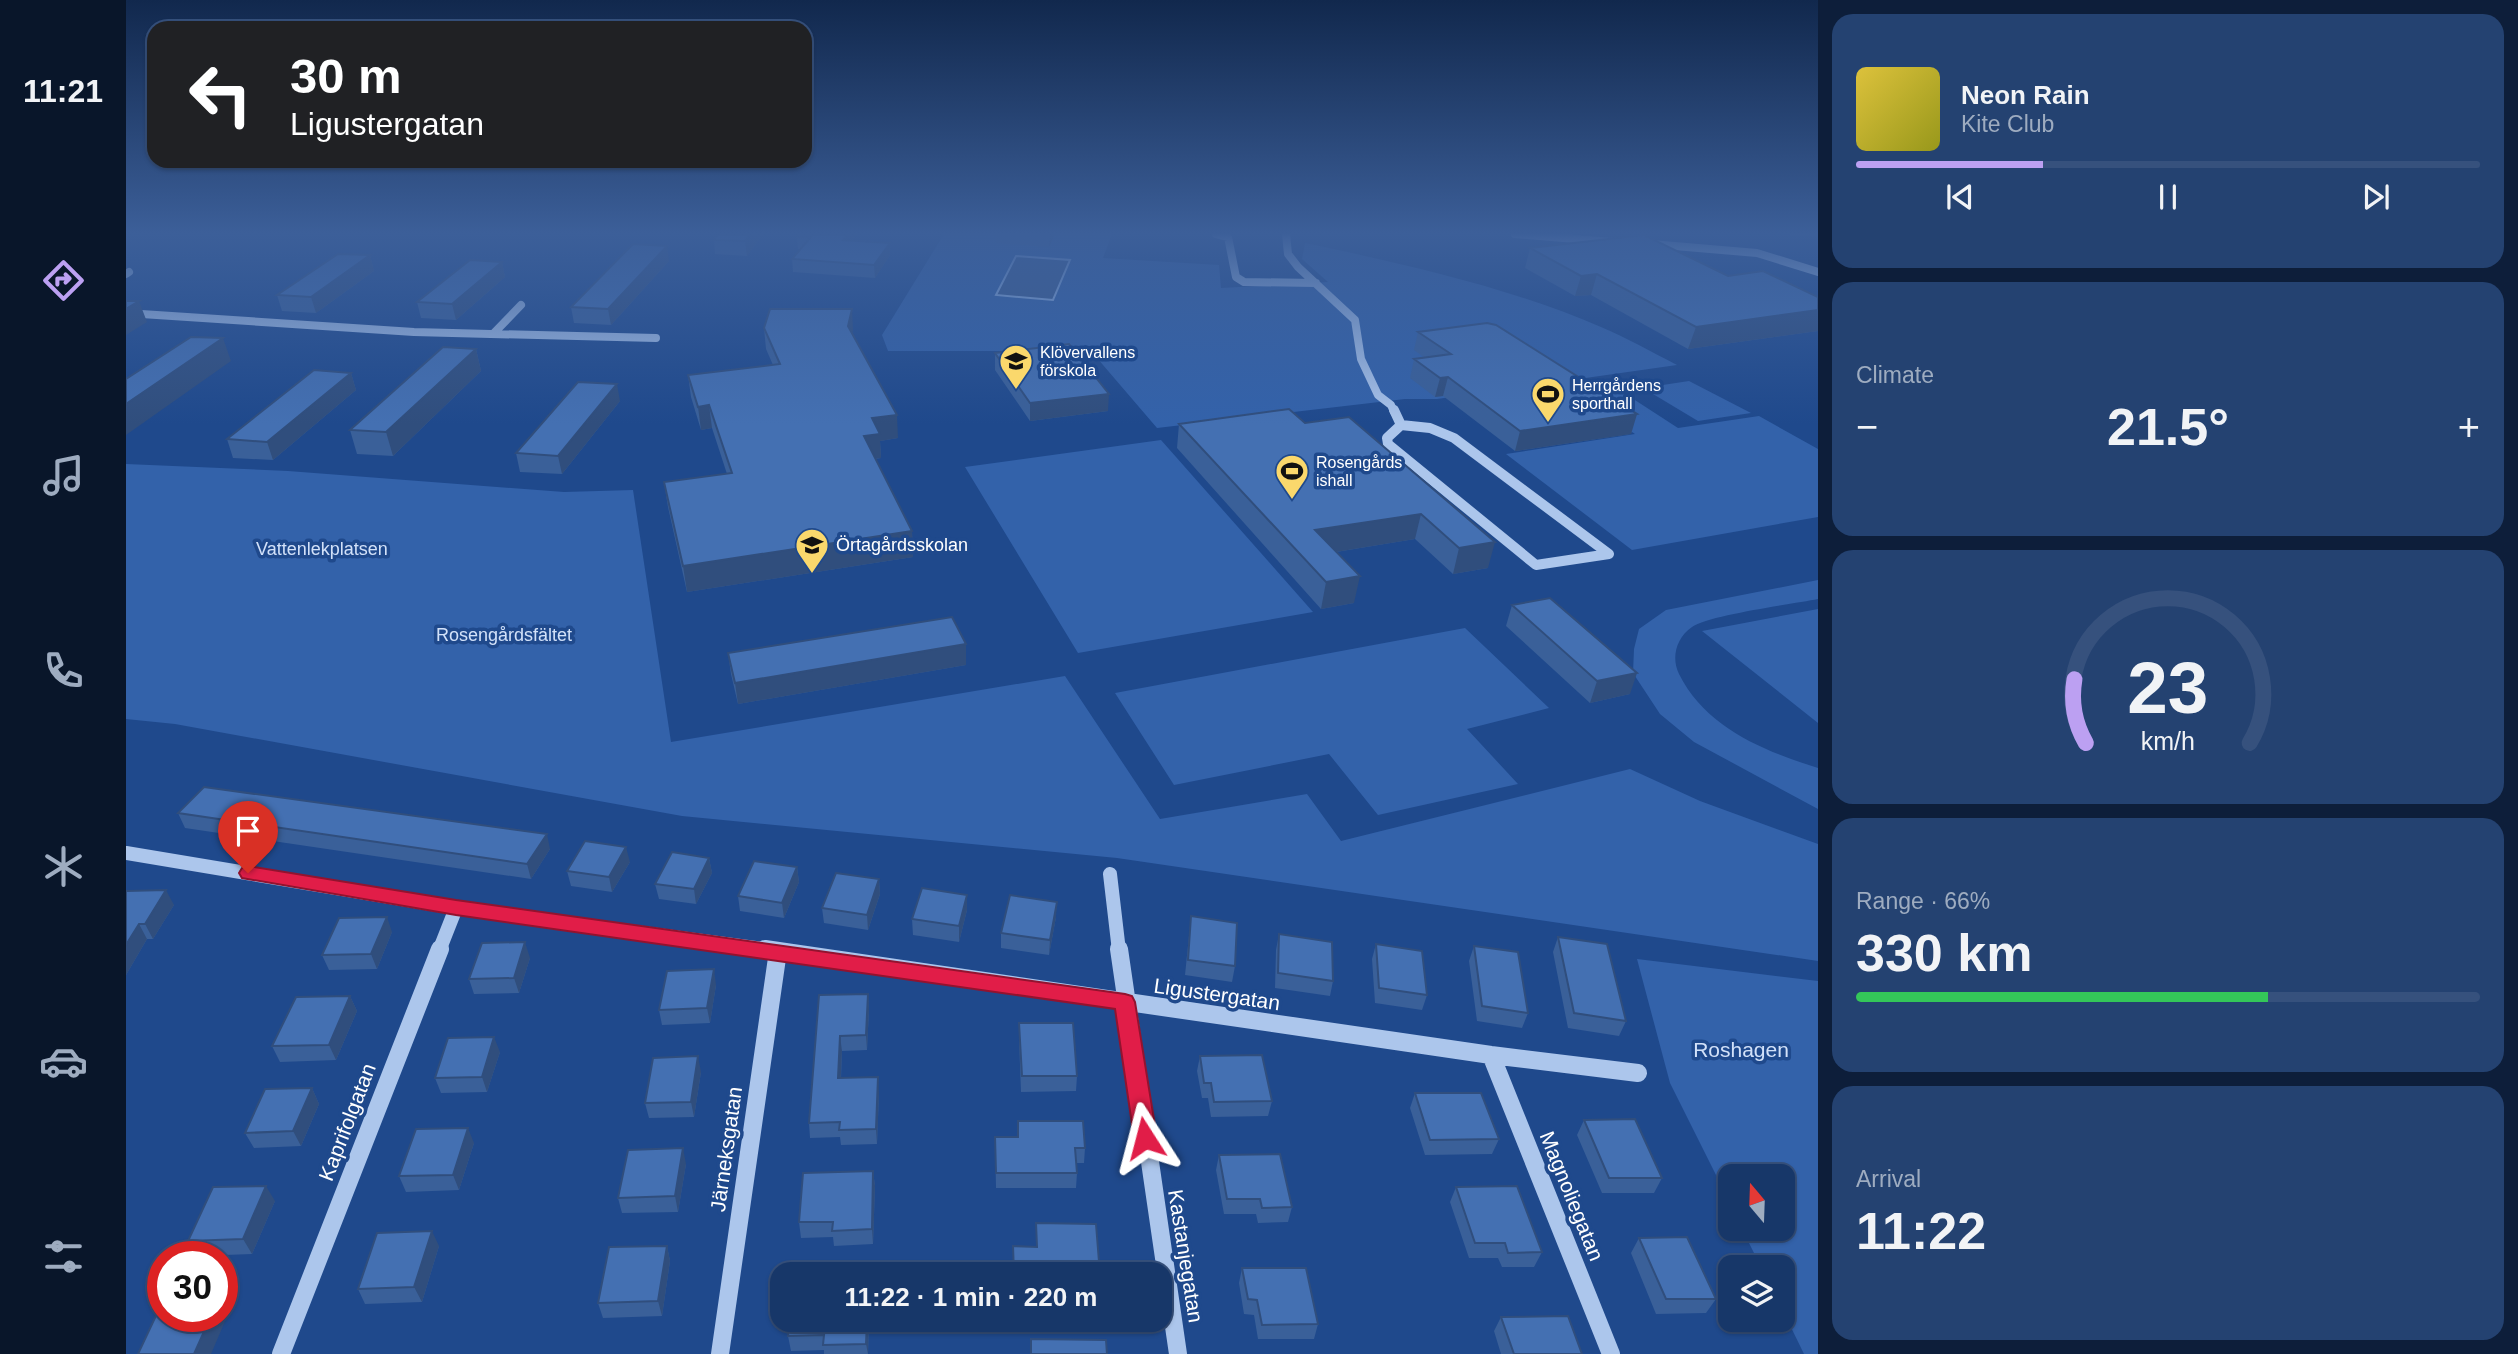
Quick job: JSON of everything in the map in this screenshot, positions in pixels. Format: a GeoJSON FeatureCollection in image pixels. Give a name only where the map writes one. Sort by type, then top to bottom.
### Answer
{"type":"FeatureCollection","features":[{"type":"Feature","properties":{"kind":"street"},"geometry":{"type":"LineString","coordinates":[[1331,297],[1355,320],[1361,359],[1378,395],[1391,405],[1401,425]]}},
{"type":"Feature","properties":{"kind":"street"},"geometry":{"type":"LineString","coordinates":[[493,334],[521,305]]}},
{"type":"Feature","properties":{"kind":"street"},"geometry":{"type":"LineString","coordinates":[[126,313],[382,330],[460,330],[493,334],[616,333],[656,338]]}},
{"type":"Feature","properties":{"kind":"street"},"geometry":{"type":"LineString","coordinates":[[306,326],[317,319]]}},
{"type":"Feature","properties":{"kind":"street"},"geometry":{"type":"LineString","coordinates":[[382,330],[391,323]]}},
{"type":"Feature","properties":{"kind":"street"},"geometry":{"type":"LineString","coordinates":[[1401,425],[1430,428],[1454,438],[1609,554],[1536,565],[1388,443],[1387,438],[1401,425]]}},
{"type":"Feature","properties":{"kind":"street","name":"Ligustergatan"},"geometry":{"type":"LineString","coordinates":[[126,853],[456,908],[778,951],[1491,1055],[1638,1073]]}},
{"type":"Feature","properties":{"kind":"street","name":"Kastanjegatan"},"geometry":{"type":"LineString","coordinates":[[1110,874],[1125,1002],[1178,1354]]}},
{"type":"Feature","properties":{"kind":"street","name":"Kaprifolgatan"},"geometry":{"type":"LineString","coordinates":[[281,1354],[456,908]]}},
{"type":"Feature","properties":{"kind":"street","name":"Järneksgatan"},"geometry":{"type":"LineString","coordinates":[[720,1354],[778,951]]}},
{"type":"Feature","properties":{"kind":"street","name":"Magnoliegatan"},"geometry":{"type":"LineString","coordinates":[[1491,1055],[1611,1354]]}},
{"type":"Feature","properties":{"kind":"green space"},"geometry":{"type":"Polygon","coordinates":[[[905,297],[1521,297],[1611,331],[1677,365],[1437,399],[1405,399],[1157,428],[1091,351],[888,351],[882,335],[905,297]]]}},
{"type":"Feature","properties":{"kind":"green space"},"geometry":{"type":"Polygon","coordinates":[[[1689,381],[1751,413],[1698,421],[1643,388],[1689,381]]]}},
{"type":"Feature","properties":{"kind":"green space"},"geometry":{"type":"Polygon","coordinates":[[[1621,391],[1678,428],[1759,416],[1818,449],[1818,517],[1632,550],[1506,454],[1635,434],[1579,397],[1621,391]]]}},
{"type":"Feature","properties":{"kind":"green space"},"geometry":{"type":"Polygon","coordinates":[[[1161,440],[1313,612],[1078,653],[965,467],[1161,440]]]}},
{"type":"Feature","properties":{"kind":"green space","name":"Rosengårdsfältet"},"geometry":{"type":"Polygon","coordinates":[[[126,464],[288,471],[564,492],[633,490],[671,742],[1065,676],[1160,819],[1307,794],[1341,841],[1630,769],[1700,801],[1818,844],[1818,961],[1117,858],[682,816],[175,724],[126,719],[126,464]]]}},
{"type":"Feature","properties":{"kind":"green space"},"geometry":{"type":"Polygon","coordinates":[[[1818,580],[1818,599],[1715,618],[1692,627],[1679,642],[1675,661],[1679,674],[1691,693],[1721,723],[1757,745],[1818,768],[1818,809],[1694,742],[1660,714],[1633,673],[1634,649],[1639,629],[1666,610],[1818,580]]]}},
{"type":"Feature","properties":{"kind":"green space"},"geometry":{"type":"Polygon","coordinates":[[[1818,609],[1818,723],[1702,631],[1818,609]]]}},
{"type":"Feature","properties":{"kind":"green space"},"geometry":{"type":"Polygon","coordinates":[[[1465,628],[1549,708],[1467,729],[1518,784],[1378,815],[1329,754],[1174,785],[1115,693],[1465,628]]]}},
{"type":"Feature","properties":{"kind":"green space","name":"Roshagen"},"geometry":{"type":"Polygon","coordinates":[[[1637,959],[1818,981],[1818,1354],[1804,1354],[1793,1332],[1795,1255],[1755,1255],[1748,1241],[1796,1241],[1796,1164],[1718,1164],[1718,1179],[1670,1083],[1637,959]]]}},
{"type":"Feature","properties":{"kind":"shaded area"},"geometry":{"type":"Polygon","coordinates":[[[1021,297],[1054,297],[1053,300],[1021,297]]]}},
{"type":"Feature","properties":{"kind":"building"},"geometry":{"type":"Polygon","coordinates":[[[423,297],[460,297],[452,304],[417,302],[423,297]]]}},
{"type":"Feature","properties":{"kind":"building"},"geometry":{"type":"Polygon","coordinates":[[[581,297],[619,297],[608,309],[571,307],[581,297]]]}},
{"type":"Feature","properties":{"kind":"building"},"geometry":{"type":"Polygon","coordinates":[[[1640,297],[1818,297],[1818,310],[1696,327],[1640,297]]]}},
{"type":"Feature","properties":{"kind":"building"},"geometry":{"type":"Polygon","coordinates":[[[126,301],[139,301],[126,309],[126,301]]]}},
{"type":"Feature","properties":{"kind":"building"},"geometry":{"type":"Polygon","coordinates":[[[770,309],[852,309],[848,326],[897,415],[872,418],[880,434],[864,436],[912,531],[683,566],[664,482],[732,473],[709,405],[698,407],[688,375],[780,364],[764,328],[770,309]]]}},
{"type":"Feature","properties":{"kind":"building"},"geometry":{"type":"Polygon","coordinates":[[[1487,323],[1496,325],[1637,414],[1520,431],[1448,377],[1440,378],[1414,359],[1451,354],[1418,332],[1487,323]]]}},
{"type":"Feature","properties":{"kind":"building"},"geometry":{"type":"Polygon","coordinates":[[[191,337],[223,338],[126,404],[126,379],[191,337]]]}},
{"type":"Feature","properties":{"kind":"building"},"geometry":{"type":"Polygon","coordinates":[[[1069,344],[1109,394],[1030,403],[995,353],[1069,344]]]}},
{"type":"Feature","properties":{"kind":"building"},"geometry":{"type":"Polygon","coordinates":[[[443,347],[476,349],[386,432],[350,430],[443,347]]]}},
{"type":"Feature","properties":{"kind":"building"},"geometry":{"type":"Polygon","coordinates":[[[314,370],[351,373],[267,442],[227,439],[314,370]]]}},
{"type":"Feature","properties":{"kind":"building"},"geometry":{"type":"Polygon","coordinates":[[[578,382],[617,384],[558,456],[516,453],[578,382]]]}},
{"type":"Feature","properties":{"kind":"building"},"geometry":{"type":"Polygon","coordinates":[[[1289,409],[1305,423],[1349,417],[1495,542],[1459,548],[1421,514],[1315,530],[1360,576],[1326,582],[1179,424],[1289,409]]]}},
{"type":"Feature","properties":{"kind":"building"},"geometry":{"type":"Polygon","coordinates":[[[1550,598],[1637,673],[1597,681],[1512,605],[1550,598]]]}},
{"type":"Feature","properties":{"kind":"building"},"geometry":{"type":"Polygon","coordinates":[[[952,617],[966,644],[735,683],[728,653],[952,617]]]}},
{"type":"Feature","properties":{"kind":"building"},"geometry":{"type":"Polygon","coordinates":[[[204,787],[547,834],[527,864],[178,813],[204,787]]]}},
{"type":"Feature","properties":{"kind":"building"},"geometry":{"type":"Polygon","coordinates":[[[585,841],[626,847],[609,877],[567,871],[585,841]]]}},
{"type":"Feature","properties":{"kind":"building"},"geometry":{"type":"Polygon","coordinates":[[[672,852],[709,858],[694,889],[655,884],[672,852]]]}},
{"type":"Feature","properties":{"kind":"building"},"geometry":{"type":"Polygon","coordinates":[[[754,861],[797,867],[782,903],[738,896],[754,861]]]}},
{"type":"Feature","properties":{"kind":"building"},"geometry":{"type":"Polygon","coordinates":[[[836,873],[879,879],[867,915],[822,908],[836,873]]]}},
{"type":"Feature","properties":{"kind":"building"},"geometry":{"type":"Polygon","coordinates":[[[922,888],[967,895],[959,926],[912,919],[922,888]]]}},
{"type":"Feature","properties":{"kind":"building"},"geometry":{"type":"Polygon","coordinates":[[[166,890],[145,924],[139,924],[126,945],[126,891],[166,890]]]}},
{"type":"Feature","properties":{"kind":"building"},"geometry":{"type":"Polygon","coordinates":[[[1010,895],[1057,902],[1050,940],[1001,933],[1010,895]]]}},
{"type":"Feature","properties":{"kind":"building"},"geometry":{"type":"Polygon","coordinates":[[[1191,916],[1237,923],[1235,966],[1188,960],[1191,916]]]}},
{"type":"Feature","properties":{"kind":"building"},"geometry":{"type":"Polygon","coordinates":[[[387,917],[371,954],[322,955],[339,918],[387,917]]]}},
{"type":"Feature","properties":{"kind":"building"},"geometry":{"type":"Polygon","coordinates":[[[1279,934],[1332,942],[1333,981],[1278,973],[1279,934]]]}},
{"type":"Feature","properties":{"kind":"building"},"geometry":{"type":"Polygon","coordinates":[[[1558,937],[1607,944],[1626,1021],[1574,1013],[1558,937]]]}},
{"type":"Feature","properties":{"kind":"building"},"geometry":{"type":"Polygon","coordinates":[[[525,942],[514,978],[469,979],[482,943],[525,942]]]}},
{"type":"Feature","properties":{"kind":"building"},"geometry":{"type":"Polygon","coordinates":[[[1376,944],[1422,951],[1427,995],[1379,988],[1376,944]]]}},
{"type":"Feature","properties":{"kind":"building"},"geometry":{"type":"Polygon","coordinates":[[[1474,946],[1518,952],[1528,1013],[1482,1006],[1474,946]]]}},
{"type":"Feature","properties":{"kind":"building"},"geometry":{"type":"Polygon","coordinates":[[[714,969],[707,1008],[659,1010],[667,971],[714,969]]]}},
{"type":"Feature","properties":{"kind":"building"},"geometry":{"type":"Polygon","coordinates":[[[868,994],[866,1035],[840,1036],[838,1078],[878,1077],[876,1129],[839,1130],[840,1122],[809,1123],[819,995],[868,994]]]}},
{"type":"Feature","properties":{"kind":"building"},"geometry":{"type":"Polygon","coordinates":[[[350,996],[329,1045],[272,1046],[296,997],[350,996]]]}},
{"type":"Feature","properties":{"kind":"building"},"geometry":{"type":"Polygon","coordinates":[[[1019,1023],[1073,1023],[1077,1076],[1022,1076],[1019,1023]]]}},
{"type":"Feature","properties":{"kind":"building"},"geometry":{"type":"Polygon","coordinates":[[[494,1037],[482,1077],[435,1078],[448,1038],[494,1037]]]}},
{"type":"Feature","properties":{"kind":"building"},"geometry":{"type":"Polygon","coordinates":[[[1262,1055],[1272,1101],[1214,1102],[1211,1083],[1204,1083],[1200,1056],[1262,1055]]]}},
{"type":"Feature","properties":{"kind":"building"},"geometry":{"type":"Polygon","coordinates":[[[698,1056],[691,1102],[645,1103],[653,1058],[698,1056]]]}},
{"type":"Feature","properties":{"kind":"building"},"geometry":{"type":"Polygon","coordinates":[[[312,1088],[293,1131],[245,1133],[265,1089],[312,1088]]]}},
{"type":"Feature","properties":{"kind":"building"},"geometry":{"type":"Polygon","coordinates":[[[1415,1093],[1481,1093],[1499,1139],[1430,1140],[1415,1093]]]}},
{"type":"Feature","properties":{"kind":"building"},"geometry":{"type":"Polygon","coordinates":[[[1635,1119],[1662,1178],[1609,1178],[1584,1120],[1635,1119]]]}},
{"type":"Feature","properties":{"kind":"building"},"geometry":{"type":"Polygon","coordinates":[[[1018,1121],[1083,1121],[1085,1148],[1075,1148],[1077,1173],[996,1173],[995,1137],[1018,1137],[1018,1121]]]}},
{"type":"Feature","properties":{"kind":"building"},"geometry":{"type":"Polygon","coordinates":[[[468,1128],[453,1175],[399,1176],[416,1129],[468,1128]]]}},
{"type":"Feature","properties":{"kind":"building"},"geometry":{"type":"Polygon","coordinates":[[[683,1148],[675,1196],[618,1198],[628,1150],[683,1148]]]}},
{"type":"Feature","properties":{"kind":"building"},"geometry":{"type":"Polygon","coordinates":[[[1280,1154],[1292,1207],[1262,1208],[1260,1199],[1227,1199],[1219,1155],[1280,1154]]]}},
{"type":"Feature","properties":{"kind":"building"},"geometry":{"type":"Polygon","coordinates":[[[873,1171],[872,1229],[832,1231],[833,1222],[799,1222],[803,1173],[873,1171]]]}},
{"type":"Feature","properties":{"kind":"building"},"geometry":{"type":"Polygon","coordinates":[[[266,1186],[243,1239],[188,1241],[213,1187],[266,1186]]]}},
{"type":"Feature","properties":{"kind":"building"},"geometry":{"type":"Polygon","coordinates":[[[1517,1186],[1542,1252],[1508,1253],[1505,1243],[1475,1243],[1456,1187],[1517,1186]]]}},
{"type":"Feature","properties":{"kind":"building"},"geometry":{"type":"Polygon","coordinates":[[[1036,1223],[1096,1224],[1099,1262],[1014,1262],[1013,1246],[1037,1247],[1036,1223]]]}},
{"type":"Feature","properties":{"kind":"building"},"geometry":{"type":"Polygon","coordinates":[[[432,1231],[414,1287],[358,1289],[377,1233],[432,1231]]]}},
{"type":"Feature","properties":{"kind":"building"},"geometry":{"type":"Polygon","coordinates":[[[1687,1237],[1716,1299],[1666,1299],[1639,1238],[1687,1237]]]}},
{"type":"Feature","properties":{"kind":"building"},"geometry":{"type":"Polygon","coordinates":[[[667,1246],[658,1301],[598,1303],[609,1247],[667,1246]]]}},
{"type":"Feature","properties":{"kind":"building"},"geometry":{"type":"Polygon","coordinates":[[[1242,1268],[1306,1268],[1318,1324],[1262,1325],[1257,1300],[1248,1299],[1242,1268]]]}},
{"type":"Feature","properties":{"kind":"building"},"geometry":{"type":"Polygon","coordinates":[[[1568,1316],[1582,1354],[1514,1354],[1501,1317],[1568,1316]]]}},
{"type":"Feature","properties":{"kind":"building"},"geometry":{"type":"Polygon","coordinates":[[[148,1332],[204,1332],[194,1354],[138,1354],[148,1332]]]}},
{"type":"Feature","properties":{"kind":"building"},"geometry":{"type":"Polygon","coordinates":[[[788,1332],[866,1332],[866,1344],[823,1345],[824,1335],[788,1336],[788,1332]]]}},
{"type":"Feature","properties":{"kind":"building"},"geometry":{"type":"Polygon","coordinates":[[[1031,1339],[1106,1340],[1107,1354],[1031,1354],[1031,1339]]]}},
{"type":"Feature","properties":{"kind":"place","name":"Klövervallens förskola"},"geometry":{"type":"Point","coordinates":[1016,391]}},
{"type":"Feature","properties":{"kind":"place","name":"Herrgårdens sporthall"},"geometry":{"type":"Point","coordinates":[1548,424]}},
{"type":"Feature","properties":{"kind":"place","name":"Rosengårds ishall"},"geometry":{"type":"Point","coordinates":[1292,501]}},
{"type":"Feature","properties":{"kind":"place","name":"Örtagårdsskolan"},"geometry":{"type":"Point","coordinates":[812,575]}},
{"type":"Feature","properties":{"kind":"route"},"geometry":{"type":"LineString","coordinates":[[248,873],[456,908],[778,951],[1125,1002],[1145,1138]]}},
{"type":"Feature","properties":{"kind":"park label","name":"Vattenlekplatsen"},"geometry":{"type":"Point","coordinates":[322,549]}}]}
